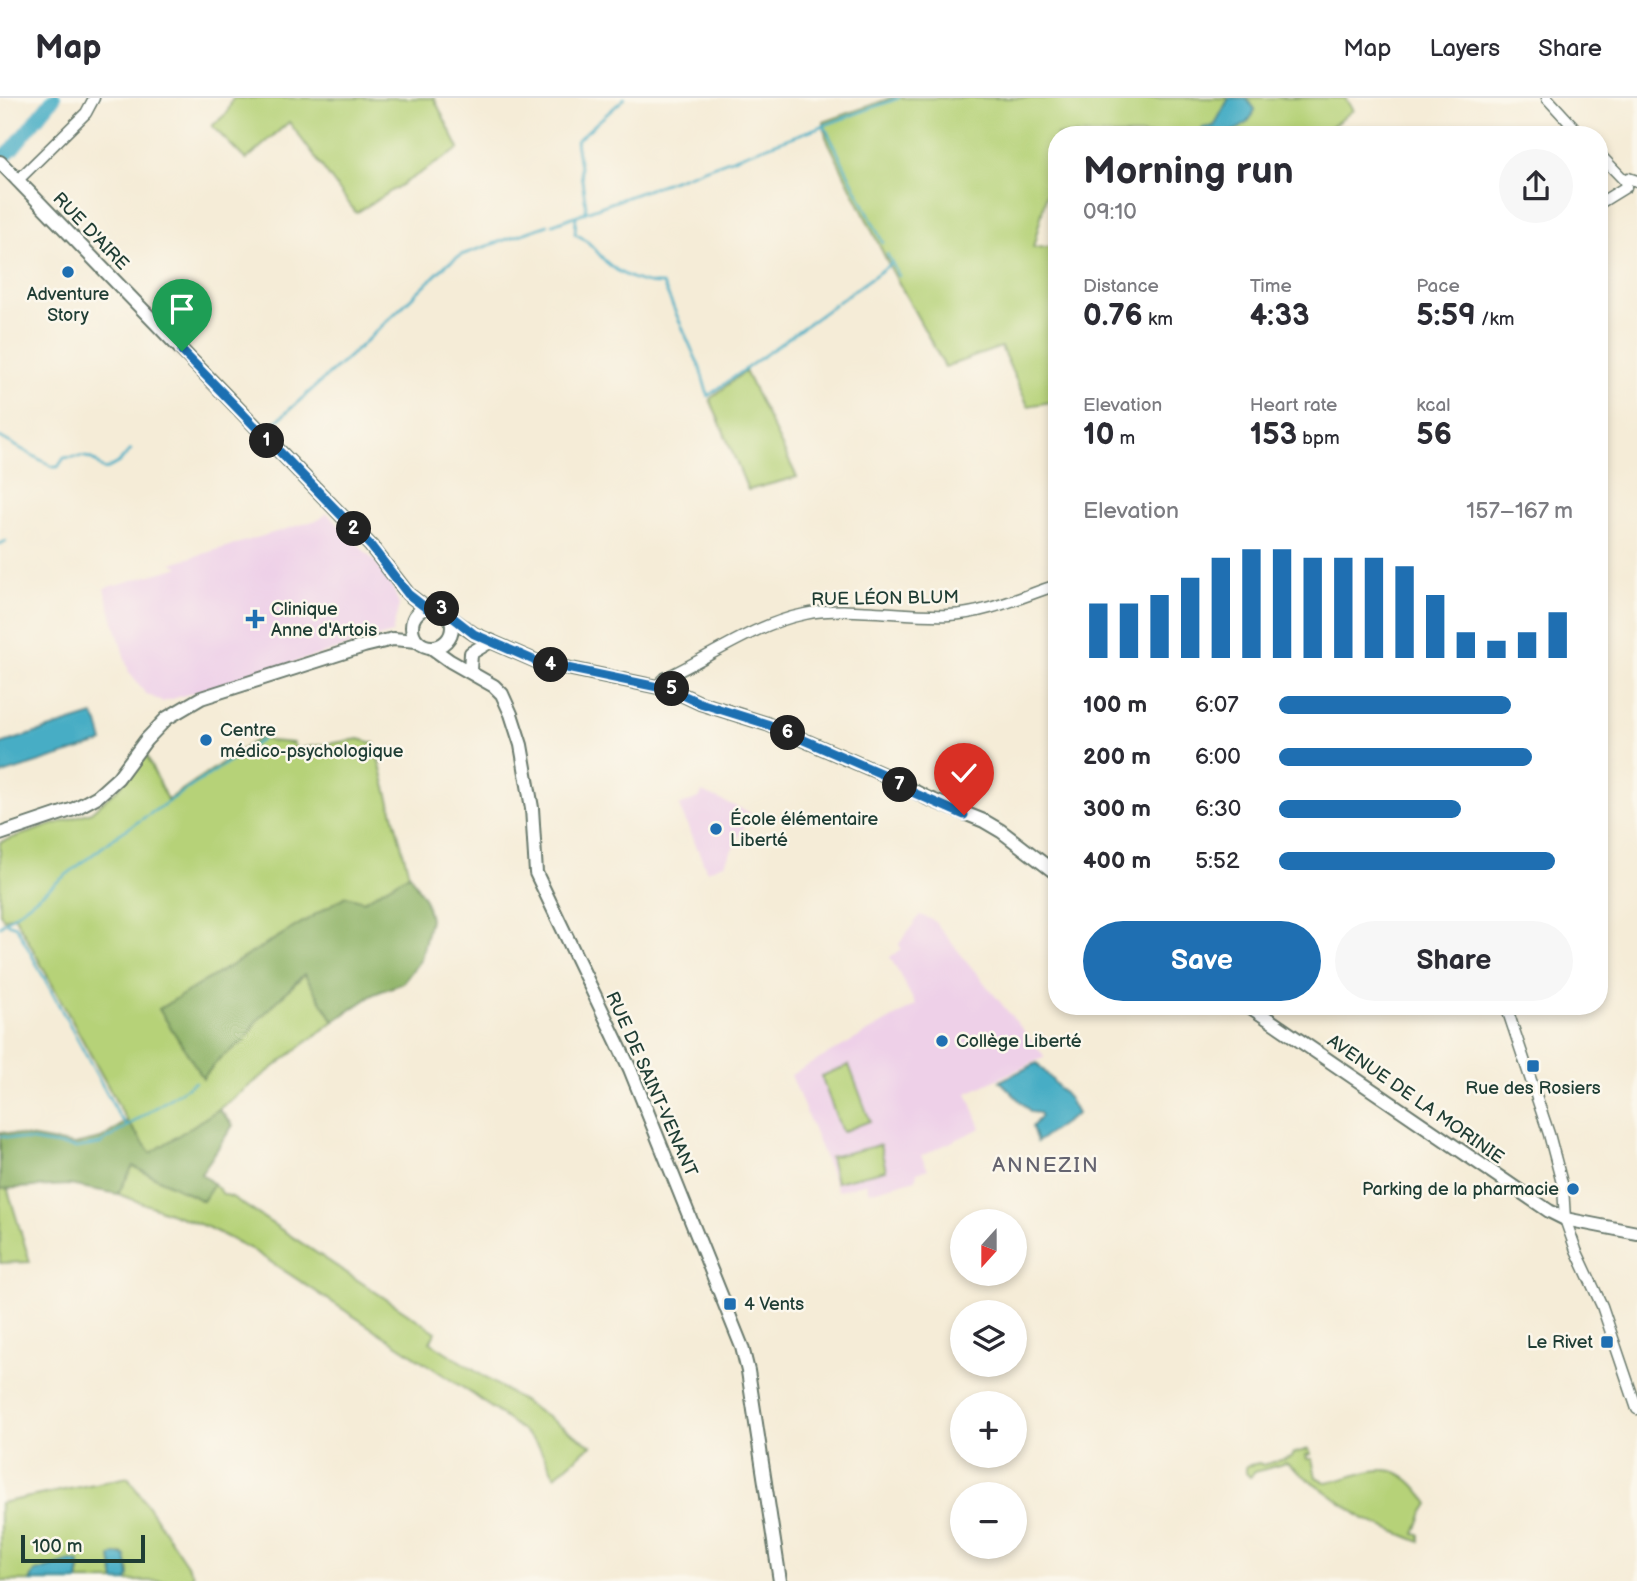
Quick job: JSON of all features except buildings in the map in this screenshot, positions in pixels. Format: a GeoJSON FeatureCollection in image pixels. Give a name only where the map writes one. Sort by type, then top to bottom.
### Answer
{"type":"FeatureCollection","features":[{"type":"Feature","properties":{"kind":"main road","name":"RUE D'AIRE"},"geometry":{"type":"LineString","coordinates":[[3,165],[371,546],[408,594],[426,608]]}},
{"type":"Feature","properties":{"kind":"main road","name":"RUE D'AIRE"},"geometry":{"type":"LineString","coordinates":[[408,594],[413,622]]}},
{"type":"Feature","properties":{"kind":"main road"},"geometry":{"type":"LineString","coordinates":[[393,639],[426,608],[442,609],[474,634],[538,662],[672,690],[700,703],[767,724],[882,774],[927,798],[984,821],[1048,867]]}},
{"type":"Feature","properties":{"kind":"main road"},"geometry":{"type":"LineString","coordinates":[[449,638],[451,618]]}},
{"type":"Feature","properties":{"kind":"main road"},"geometry":{"type":"LineString","coordinates":[[413,622],[417,641]]}},
{"type":"Feature","properties":{"kind":"main road"},"geometry":{"type":"LineString","coordinates":[[0,834],[74,809],[98,796],[118,778],[157,728],[188,704],[213,692],[393,639],[417,641],[432,648],[449,638],[474,634]]}},
{"type":"Feature","properties":{"kind":"main road","name":"RUE DE SAINT-VENANT"},"geometry":{"type":"LineString","coordinates":[[449,638],[465,669]]}},
{"type":"Feature","properties":{"kind":"main road"},"geometry":{"type":"LineString","coordinates":[[465,669],[471,653],[491,641]]}},
{"type":"Feature","properties":{"kind":"main road","name":"RUE DE SAINT-VENANT"},"geometry":{"type":"LineString","coordinates":[[432,648],[494,686],[502,694],[511,714],[521,745],[533,808],[536,873],[630,1069],[742,1347],[780,1581]]}},
{"type":"Feature","properties":{"kind":"main road","name":"AVENUE DE LA MORINIE"},"geometry":{"type":"LineString","coordinates":[[1262,1015],[1523,1194],[1565,1219],[1637,1233]]}},
{"type":"Feature","properties":{"kind":"street"},"geometry":{"type":"LineString","coordinates":[[17,181],[86,113],[94,98]]}},
{"type":"Feature","properties":{"kind":"street"},"geometry":{"type":"LineString","coordinates":[[1548,98],[1573,126]]}},
{"type":"Feature","properties":{"kind":"street"},"geometry":{"type":"LineString","coordinates":[[1608,162],[1631,183],[1608,198]]}},
{"type":"Feature","properties":{"kind":"street","name":"RUE LÉON BLUM"},"geometry":{"type":"LineString","coordinates":[[657,686],[665,678],[758,631],[807,613],[951,615],[972,612],[1048,588]]}},
{"type":"Feature","properties":{"kind":"street"},"geometry":{"type":"LineString","coordinates":[[672,690],[680,671]]}},
{"type":"Feature","properties":{"kind":"street"},"geometry":{"type":"LineString","coordinates":[[1509,1015],[1549,1134],[1563,1187],[1565,1219],[1602,1306],[1637,1409]]}},
{"type":"Feature","properties":{"kind":"shaded area","name":"Clinique Anne d'Artois"},"geometry":{"type":"Polygon","coordinates":[[[327,513],[377,564],[394,590],[399,605],[392,633],[162,702],[145,693],[129,672],[104,588],[180,567],[172,563],[320,519],[327,513]]]}},
{"type":"Feature","properties":{"kind":"shaded area","name":"École élémentaire Liberté"},"geometry":{"type":"Polygon","coordinates":[[[702,792],[751,813],[725,863],[707,871],[679,806],[700,797],[702,792]]]}},
{"type":"Feature","properties":{"kind":"shaded area","name":"Collège Liberté"},"geometry":{"type":"Polygon","coordinates":[[[920,915],[933,920],[1045,1057],[967,1093],[981,1128],[921,1156],[928,1169],[917,1172],[916,1179],[869,1192],[866,1183],[838,1191],[791,1075],[916,1005],[890,957],[901,949],[899,944],[920,915]]]}},
{"type":"Feature","properties":{"kind":"green space"},"geometry":{"type":"Polygon","coordinates":[[[233,98],[434,98],[459,149],[356,213],[289,122],[246,160],[212,126],[227,113],[233,98]]]}},
{"type":"Feature","properties":{"kind":"green space"},"geometry":{"type":"Polygon","coordinates":[[[891,98],[1345,98],[1353,110],[1333,126],[1048,126],[1048,193],[1033,248],[1048,247],[1048,403],[1028,406],[1001,347],[945,367],[890,267],[826,137],[824,122],[891,98]]]}},
{"type":"Feature","properties":{"kind":"green space"},"geometry":{"type":"Polygon","coordinates":[[[745,371],[797,477],[748,490],[710,399],[745,371]]]}},
{"type":"Feature","properties":{"kind":"green space"},"geometry":{"type":"Polygon","coordinates":[[[262,736],[269,741],[293,743],[296,749],[359,739],[374,743],[409,874],[364,901],[346,896],[159,1009],[203,1077],[219,1059],[245,1040],[256,1022],[305,974],[334,1021],[219,1109],[151,1154],[127,1121],[14,915],[4,919],[0,913],[0,842],[91,812],[121,786],[145,752],[167,800],[262,736]]]}},
{"type":"Feature","properties":{"kind":"green space"},"geometry":{"type":"Polygon","coordinates":[[[409,874],[425,899],[430,919],[421,959],[403,983],[374,994],[334,1021],[304,974],[256,1022],[245,1040],[219,1059],[203,1078],[159,1009],[346,896],[364,901],[409,874]]]}},
{"type":"Feature","properties":{"kind":"green space"},"geometry":{"type":"Polygon","coordinates":[[[849,1065],[870,1121],[842,1132],[821,1076],[849,1065]]]}},
{"type":"Feature","properties":{"kind":"green space"},"geometry":{"type":"Polygon","coordinates":[[[219,1109],[233,1125],[201,1174],[214,1184],[203,1201],[133,1166],[118,1194],[69,1185],[0,1189],[0,1132],[74,1145],[101,1139],[127,1121],[151,1153],[219,1109]]]}},
{"type":"Feature","properties":{"kind":"green space"},"geometry":{"type":"Polygon","coordinates":[[[880,1145],[886,1170],[836,1182],[830,1157],[880,1145]]]}},
{"type":"Feature","properties":{"kind":"green space"},"geometry":{"type":"Polygon","coordinates":[[[132,1166],[203,1201],[214,1184],[223,1194],[232,1197],[436,1332],[430,1342],[591,1445],[555,1476],[538,1445],[524,1432],[474,1395],[251,1249],[207,1227],[118,1194],[132,1166]]]}},
{"type":"Feature","properties":{"kind":"green space"},"geometry":{"type":"Polygon","coordinates":[[[7,1187],[30,1262],[0,1263],[0,1189],[7,1187]]]}},
{"type":"Feature","properties":{"kind":"green space"},"geometry":{"type":"Polygon","coordinates":[[[1309,1449],[1311,1454],[1306,1455],[1307,1459],[1312,1459],[1316,1477],[1327,1483],[1384,1470],[1406,1478],[1429,1504],[1415,1534],[1420,1535],[1420,1542],[1364,1519],[1286,1463],[1255,1472],[1250,1477],[1246,1473],[1246,1466],[1259,1463],[1263,1465],[1309,1449]]]}},
{"type":"Feature","properties":{"kind":"green space"},"geometry":{"type":"Polygon","coordinates":[[[128,1477],[194,1575],[186,1581],[127,1581],[129,1571],[126,1560],[123,1554],[115,1554],[111,1557],[115,1581],[78,1581],[81,1568],[35,1572],[30,1581],[0,1581],[0,1503],[128,1477]]]}},
{"type":"Feature","properties":{"kind":"water"},"geometry":{"type":"Polygon","coordinates":[[[1229,98],[1246,98],[1255,109],[1242,126],[1214,126],[1229,98]]]}},
{"type":"Feature","properties":{"kind":"water"},"geometry":{"type":"Polygon","coordinates":[[[93,715],[103,742],[0,775],[0,744],[93,715]]]}},
{"type":"Feature","properties":{"kind":"water"},"geometry":{"type":"Polygon","coordinates":[[[1037,1063],[1069,1099],[1077,1114],[1037,1142],[1032,1127],[1041,1116],[1031,1112],[1000,1081],[1037,1063]]]}},
{"type":"Feature","properties":{"kind":"water"},"geometry":{"type":"Polygon","coordinates":[[[115,1554],[126,1556],[129,1576],[127,1581],[115,1581],[111,1557],[115,1554]]]}},
{"type":"Feature","properties":{"kind":"water"},"geometry":{"type":"Polygon","coordinates":[[[71,1561],[80,1563],[78,1581],[30,1581],[35,1572],[71,1561]]]}},
{"type":"Feature","properties":{"kind":"waterway"},"geometry":{"type":"LineString","coordinates":[[0,160],[54,98]]}},
{"type":"Feature","properties":{"kind":"waterway"},"geometry":{"type":"LineString","coordinates":[[585,213],[576,141],[625,98]]}},
{"type":"Feature","properties":{"kind":"waterway"},"geometry":{"type":"LineString","coordinates":[[553,224],[899,98]]}},
{"type":"Feature","properties":{"kind":"waterway"},"geometry":{"type":"LineString","coordinates":[[825,127],[883,243]]}},
{"type":"Feature","properties":{"kind":"waterway"},"geometry":{"type":"LineString","coordinates":[[576,217],[575,234],[588,242],[611,266],[639,281],[663,284],[700,368],[708,396],[892,263]]}},
{"type":"Feature","properties":{"kind":"waterway"},"geometry":{"type":"LineString","coordinates":[[269,428],[447,264],[461,255],[548,225]]}},
{"type":"Feature","properties":{"kind":"waterway"},"geometry":{"type":"LineString","coordinates":[[887,254],[899,276]]}},
{"type":"Feature","properties":{"kind":"waterway"},"geometry":{"type":"LineString","coordinates":[[0,437],[53,467],[58,467],[64,458],[81,457],[93,459],[105,470],[118,463],[131,450]]}},
{"type":"Feature","properties":{"kind":"waterway"},"geometry":{"type":"LineString","coordinates":[[0,544],[6,541]]}},
{"type":"Feature","properties":{"kind":"waterway"},"geometry":{"type":"LineString","coordinates":[[0,926],[118,835],[263,739]]}},
{"type":"Feature","properties":{"kind":"waterway"},"geometry":{"type":"LineString","coordinates":[[7,923],[16,926],[119,1116],[127,1126]]}},
{"type":"Feature","properties":{"kind":"waterway"},"geometry":{"type":"LineString","coordinates":[[0,1136],[76,1148],[100,1144],[195,1082]]}},
{"type":"Feature","properties":{"kind":"place","name":"Adventure Story"},"geometry":{"type":"Point","coordinates":[68,272]}},
{"type":"Feature","properties":{"kind":"place","name":"Clinique Anne d'Artois"},"geometry":{"type":"Point","coordinates":[255,619]}},
{"type":"Feature","properties":{"kind":"place","name":"Centre médico-psychologique"},"geometry":{"type":"Point","coordinates":[206,740]}},
{"type":"Feature","properties":{"kind":"place","name":"École élémentaire Liberté"},"geometry":{"type":"Point","coordinates":[716,829]}},
{"type":"Feature","properties":{"kind":"place","name":"Collège Liberté"},"geometry":{"type":"Point","coordinates":[942,1041]}},
{"type":"Feature","properties":{"kind":"place","name":"Rue des Rosiers"},"geometry":{"type":"Point","coordinates":[1533,1066]}},
{"type":"Feature","properties":{"kind":"place","name":"Parking de la pharmacie"},"geometry":{"type":"Point","coordinates":[1573,1189]}},
{"type":"Feature","properties":{"kind":"place","name":"4 Vents"},"geometry":{"type":"Point","coordinates":[730,1304]}},
{"type":"Feature","properties":{"kind":"place","name":"Le Rivet"},"geometry":{"type":"Point","coordinates":[1607,1342]}},
{"type":"Feature","properties":{"kind":"district","name":"ANNEZIN"},"geometry":{"type":"Point","coordinates":[1046,1165]}},
{"type":"Feature","properties":{"kind":"route"},"geometry":{"type":"LineString","coordinates":[[182,351],[371,546],[408,594],[426,608],[442,609],[474,634],[538,662],[672,690],[700,703],[767,724],[882,774],[905,789],[964,815]]}}]}
